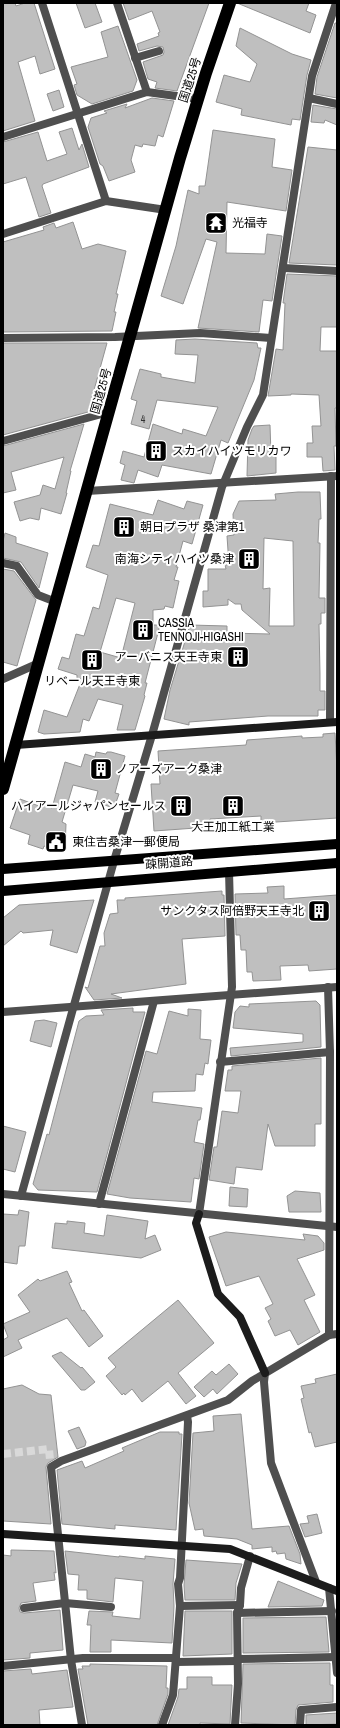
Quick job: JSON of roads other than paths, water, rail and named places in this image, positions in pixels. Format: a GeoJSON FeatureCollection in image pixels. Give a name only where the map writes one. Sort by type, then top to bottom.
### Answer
{"type":"FeatureCollection","features":[{"type":"Feature","properties":{"kind":"highway","name":"国道25号"},"geometry":{"type":"LineString","coordinates":[[3,789],[198,99],[230,3]]}},
{"type":"Feature","properties":{"kind":"main road","name":"疎開道路"},"geometry":{"type":"LineString","coordinates":[[3,869],[337,844]]}},
{"type":"Feature","properties":{"kind":"main road","name":"疎開道路"},"geometry":{"type":"LineString","coordinates":[[3,891],[337,863]]}},
{"type":"Feature","properties":{"kind":"street"},"geometry":{"type":"LineString","coordinates":[[42,3],[106,201]]}},
{"type":"Feature","properties":{"kind":"street"},"geometry":{"type":"LineString","coordinates":[[117,3],[147,92]]}},
{"type":"Feature","properties":{"kind":"street"},"geometry":{"type":"LineString","coordinates":[[21,1196],[114,861],[152,735],[224,483],[247,427],[263,395],[271,338],[284,268],[312,76],[336,3]]}},
{"type":"Feature","properties":{"kind":"street"},"geometry":{"type":"LineString","coordinates":[[135,58],[159,51]]}},
{"type":"Feature","properties":{"kind":"street"},"geometry":{"type":"LineString","coordinates":[[3,137],[147,92],[198,99]]}},
{"type":"Feature","properties":{"kind":"street"},"geometry":{"type":"LineString","coordinates":[[309,98],[337,104]]}},
{"type":"Feature","properties":{"kind":"street"},"geometry":{"type":"LineString","coordinates":[[3,234],[106,201],[166,210]]}},
{"type":"Feature","properties":{"kind":"street"},"geometry":{"type":"LineString","coordinates":[[284,268],[337,271]]}},
{"type":"Feature","properties":{"kind":"street"},"geometry":{"type":"LineString","coordinates":[[3,338],[132,336],[200,333],[271,338]]}},
{"type":"Feature","properties":{"kind":"street"},"geometry":{"type":"LineString","coordinates":[[3,441],[109,412]]}},
{"type":"Feature","properties":{"kind":"street"},"geometry":{"type":"LineString","coordinates":[[16,745],[333,722],[334,476],[87,491]]}},
{"type":"Feature","properties":{"kind":"street"},"geometry":{"type":"LineString","coordinates":[[3,563],[17,566],[38,595],[56,602]]}},
{"type":"Feature","properties":{"kind":"street"},"geometry":{"type":"LineString","coordinates":[[3,679],[39,662]]}},
{"type":"Feature","properties":{"kind":"street"},"geometry":{"type":"LineString","coordinates":[[228,871],[232,987],[199,1214],[196,1222],[218,1294],[240,1317],[265,1373],[264,1382],[271,1463],[316,1582]]}},
{"type":"Feature","properties":{"kind":"street"},"geometry":{"type":"LineString","coordinates":[[82,1725],[65,1603],[50,1464],[228,1400],[252,1380],[333,1334],[333,1227],[328,987]]}},
{"type":"Feature","properties":{"kind":"street"},"geometry":{"type":"LineString","coordinates":[[3,1012],[337,987]]}},
{"type":"Feature","properties":{"kind":"street"},"geometry":{"type":"LineString","coordinates":[[99,1204],[154,1001]]}},
{"type":"Feature","properties":{"kind":"street"},"geometry":{"type":"LineString","coordinates":[[220,1062],[330,1052]]}},
{"type":"Feature","properties":{"kind":"street"},"geometry":{"type":"LineString","coordinates":[[3,1194],[333,1227]]}},
{"type":"Feature","properties":{"kind":"street"},"geometry":{"type":"LineString","coordinates":[[162,1725],[173,1694],[176,1660],[180,1606],[178,1584],[180,1578],[188,1422],[186,1416]]}},
{"type":"Feature","properties":{"kind":"street"},"geometry":{"type":"LineString","coordinates":[[3,1534],[230,1550],[250,1556],[333,1589],[332,1610],[337,1673]]}},
{"type":"Feature","properties":{"kind":"street"},"geometry":{"type":"LineString","coordinates":[[235,1725],[238,1660],[238,1609],[240,1588],[250,1556]]}},
{"type":"Feature","properties":{"kind":"street"},"geometry":{"type":"LineString","coordinates":[[24,1608],[65,1603],[111,1607]]}},
{"type":"Feature","properties":{"kind":"street"},"geometry":{"type":"LineString","coordinates":[[180,1606],[238,1609],[332,1610]]}},
{"type":"Feature","properties":{"kind":"street"},"geometry":{"type":"LineString","coordinates":[[3,1666],[122,1657],[176,1660],[238,1660],[336,1657]]}},
{"type":"Feature","properties":{"kind":"street"},"geometry":{"type":"LineString","coordinates":[[300,1725],[301,1710],[337,1707]]}},
{"type":"Feature","properties":{"kind":"tunnel"},"geometry":{"type":"LineString","coordinates":[[3,1454],[49,1449],[50,1460]]}},
{"type":"Feature","properties":{"kind":"place","name":"光福寺"},"geometry":{"type":"Point","coordinates":[216,223]}},
{"type":"Feature","properties":{"kind":"place","name":"スカイハイツモリカワ"},"geometry":{"type":"Point","coordinates":[156,451]}},
{"type":"Feature","properties":{"kind":"place","name":"朝日プラザ 桑津第1"},"geometry":{"type":"Point","coordinates":[124,527]}},
{"type":"Feature","properties":{"kind":"place","name":"南海シティハイツ桑津"},"geometry":{"type":"Point","coordinates":[249,559]}},
{"type":"Feature","properties":{"kind":"place","name":"CASSIA TENNOJI-HIGASHI"},"geometry":{"type":"Point","coordinates":[143,630]}},
{"type":"Feature","properties":{"kind":"place","name":"アーバニス天王寺東"},"geometry":{"type":"Point","coordinates":[238,657]}},
{"type":"Feature","properties":{"kind":"place","name":"リベール天王寺東"},"geometry":{"type":"Point","coordinates":[92,660]}},
{"type":"Feature","properties":{"kind":"place","name":"ノアーズアーク桑津"},"geometry":{"type":"Point","coordinates":[101,769]}},
{"type":"Feature","properties":{"kind":"place","name":"ハイアールジャパンセールス"},"geometry":{"type":"Point","coordinates":[181,806]}},
{"type":"Feature","properties":{"kind":"place","name":"大王加工紙工業"},"geometry":{"type":"Point","coordinates":[233,806]}},
{"type":"Feature","properties":{"kind":"place","name":"東住吉桑津一郵便局"},"geometry":{"type":"Point","coordinates":[56,842]}},
{"type":"Feature","properties":{"kind":"place","name":"サンクタス阿倍野天王寺北"},"geometry":{"type":"Point","coordinates":[319,911]}}]}
